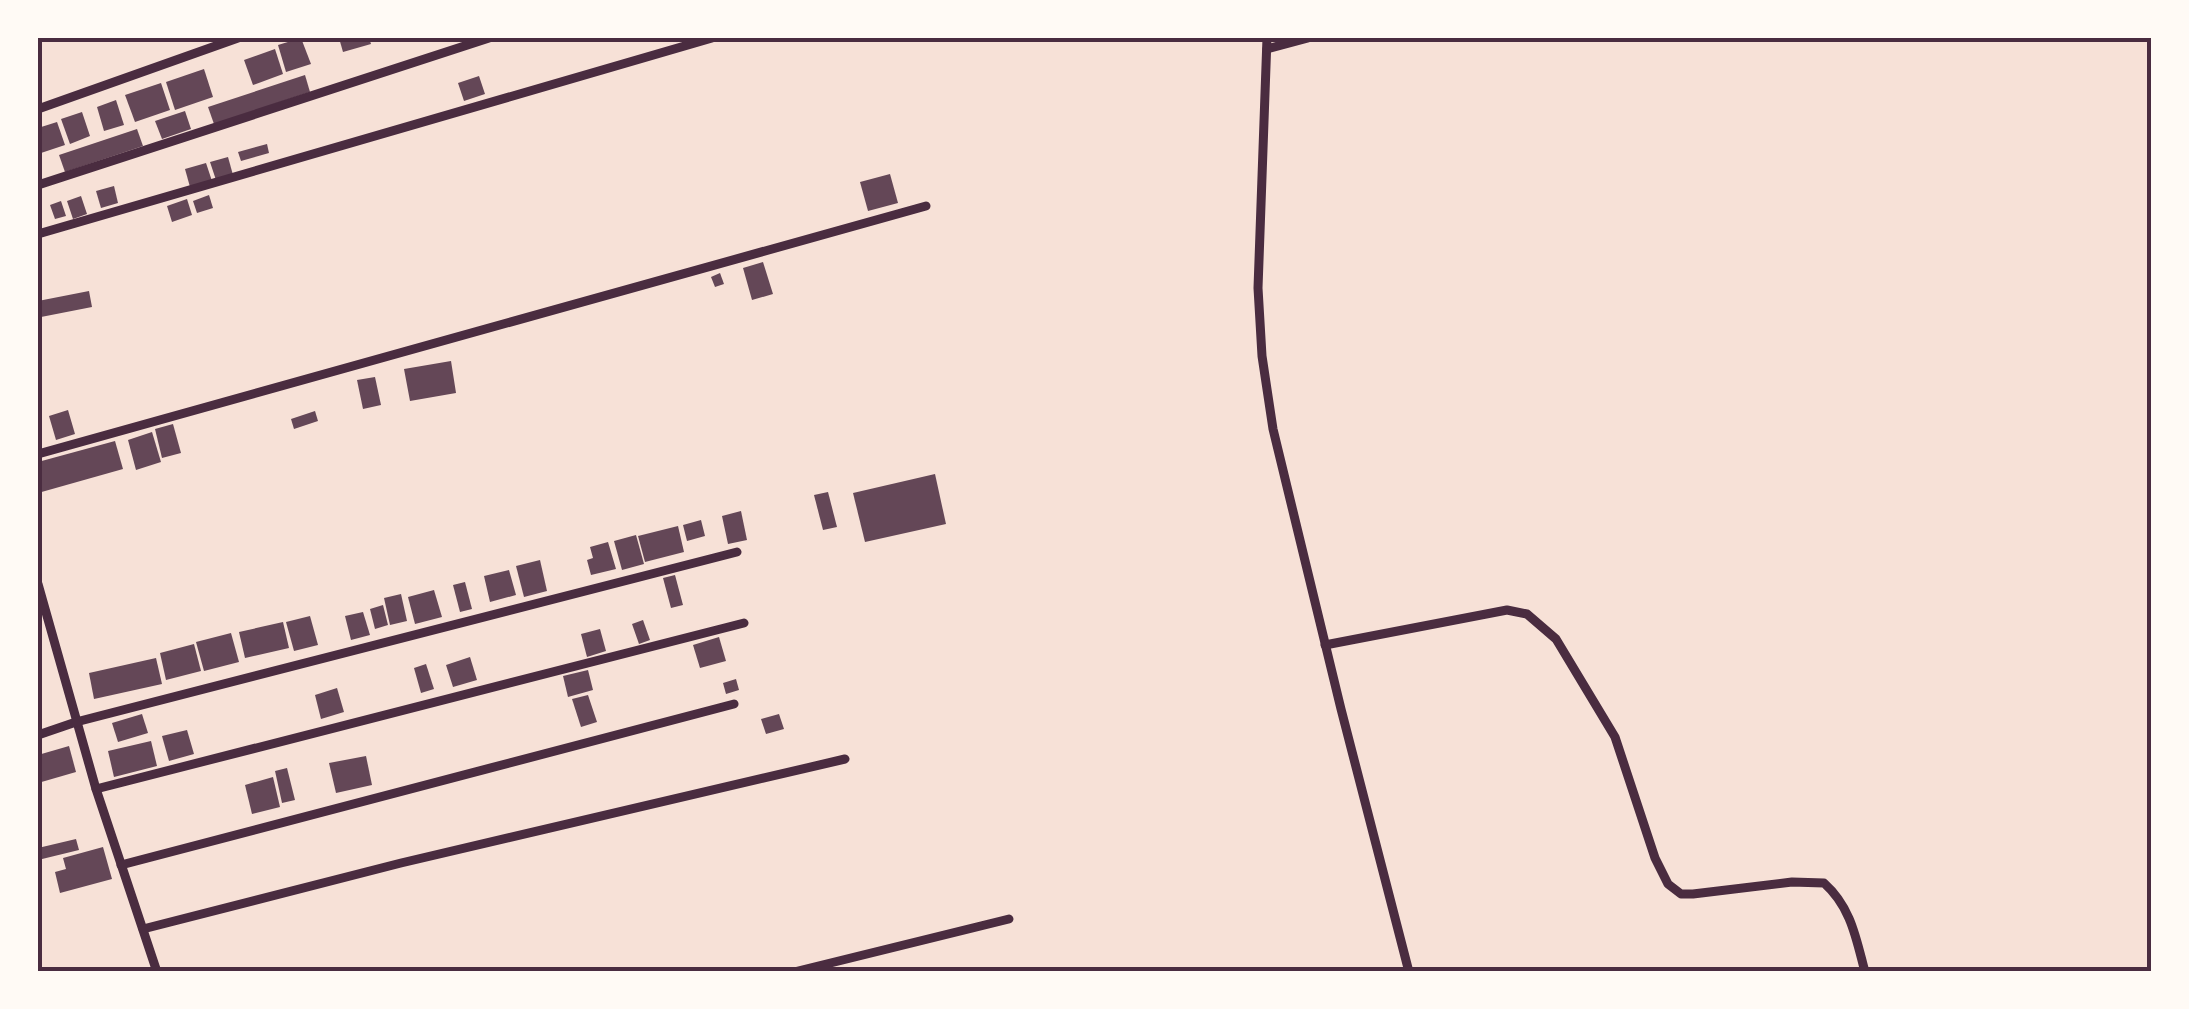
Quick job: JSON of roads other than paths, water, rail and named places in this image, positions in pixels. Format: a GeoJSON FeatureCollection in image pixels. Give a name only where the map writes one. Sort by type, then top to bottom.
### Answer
{"type":"FeatureCollection","features":[{"type":"Feature","properties":{"kind":"street"},"geometry":{"type":"LineString","coordinates":[[38,109],[220,41],[238,38]]}},
{"type":"Feature","properties":{"kind":"street"},"geometry":{"type":"LineString","coordinates":[[38,186],[489,38]]}},
{"type":"Feature","properties":{"kind":"street"},"geometry":{"type":"LineString","coordinates":[[38,234],[712,38]]}},
{"type":"Feature","properties":{"kind":"street"},"geometry":{"type":"LineString","coordinates":[[1308,38],[1267,43],[1258,288],[1262,356],[1272,429],[1409,972]]}},
{"type":"Feature","properties":{"kind":"street"},"geometry":{"type":"LineString","coordinates":[[38,454],[926,206]]}},
{"type":"Feature","properties":{"kind":"street"},"geometry":{"type":"LineString","coordinates":[[38,735],[737,552]]}},
{"type":"Feature","properties":{"kind":"street"},"geometry":{"type":"LineString","coordinates":[[38,584],[96,789],[157,972]]}},
{"type":"Feature","properties":{"kind":"street"},"geometry":{"type":"LineString","coordinates":[[1325,646],[1507,610],[1528,614],[1556,640],[1616,737],[1655,858],[1668,884],[1682,894],[1693,894],[1792,882],[1824,883],[1849,912],[1864,972]]}},
{"type":"Feature","properties":{"kind":"street"},"geometry":{"type":"LineString","coordinates":[[96,789],[744,623]]}},
{"type":"Feature","properties":{"kind":"street"},"geometry":{"type":"LineString","coordinates":[[121,865],[734,704]]}},
{"type":"Feature","properties":{"kind":"street"},"geometry":{"type":"LineString","coordinates":[[142,929],[401,863],[845,759]]}},
{"type":"Feature","properties":{"kind":"street"},"geometry":{"type":"LineString","coordinates":[[794,972],[1009,919]]}}]}
